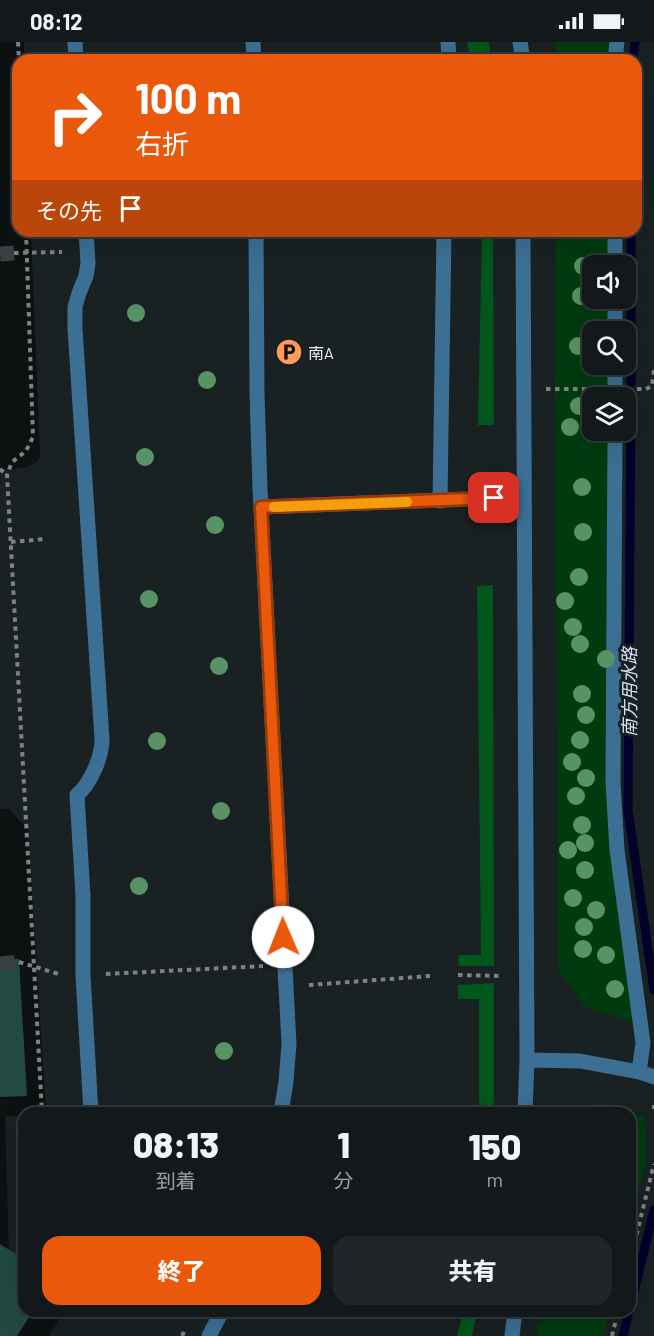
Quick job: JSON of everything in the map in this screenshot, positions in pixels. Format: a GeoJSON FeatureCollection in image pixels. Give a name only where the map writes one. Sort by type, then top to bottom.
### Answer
{"type":"FeatureCollection","features":[{"type":"Feature","properties":{"kind":"street"},"geometry":{"type":"LineString","coordinates":[[86,237],[88,263],[75,307],[75,329],[102,739],[99,759],[83,790],[77,795],[83,975],[91,1107]]}},
{"type":"Feature","properties":{"kind":"street"},"geometry":{"type":"LineString","coordinates":[[256,237],[257,393],[261,507],[289,1044],[282,1107]]}},
{"type":"Feature","properties":{"kind":"street"},"geometry":{"type":"LineString","coordinates":[[440,501],[444,237]]}},
{"type":"Feature","properties":{"kind":"street"},"geometry":{"type":"LineString","coordinates":[[523,237],[525,1107]]}},
{"type":"Feature","properties":{"kind":"street"},"geometry":{"type":"LineString","coordinates":[[615,237],[615,255]]}},
{"type":"Feature","properties":{"kind":"street"},"geometry":{"type":"LineString","coordinates":[[615,441],[613,783],[617,850],[643,1042],[639,1072]]}},
{"type":"Feature","properties":{"kind":"street"},"geometry":{"type":"LineString","coordinates":[[261,507],[494,498],[524,500]]}},
{"type":"Feature","properties":{"kind":"street"},"geometry":{"type":"LineString","coordinates":[[526,1060],[580,1061],[654,1077]]}},
{"type":"Feature","properties":{"kind":"street"},"geometry":{"type":"LineString","coordinates":[[209,1336],[219,1317]]}},
{"type":"Feature","properties":{"kind":"street"},"geometry":{"type":"LineString","coordinates":[[512,1336],[514,1317]]}},
{"type":"Feature","properties":{"kind":"path"},"geometry":{"type":"LineString","coordinates":[[26,237],[33,437],[26,451],[12,462],[7,475],[42,1107]]}},
{"type":"Feature","properties":{"kind":"path"},"geometry":{"type":"LineString","coordinates":[[14,253],[62,252]]}},
{"type":"Feature","properties":{"kind":"path"},"geometry":{"type":"LineString","coordinates":[[638,389],[652,386],[654,370]]}},
{"type":"Feature","properties":{"kind":"path"},"geometry":{"type":"LineString","coordinates":[[546,389],[582,391]]}},
{"type":"Feature","properties":{"kind":"path"},"geometry":{"type":"LineString","coordinates":[[0,469],[7,475]]}},
{"type":"Feature","properties":{"kind":"path"},"geometry":{"type":"LineString","coordinates":[[11,542],[45,540]]}},
{"type":"Feature","properties":{"kind":"path"},"geometry":{"type":"LineString","coordinates":[[19,962],[63,976]]}},
{"type":"Feature","properties":{"kind":"path"},"geometry":{"type":"LineString","coordinates":[[103,974],[264,966]]}},
{"type":"Feature","properties":{"kind":"path"},"geometry":{"type":"LineString","coordinates":[[458,975],[502,976]]}},
{"type":"Feature","properties":{"kind":"path"},"geometry":{"type":"LineString","coordinates":[[308,985],[430,976]]}},
{"type":"Feature","properties":{"kind":"path"},"geometry":{"type":"LineString","coordinates":[[636,1237],[654,1164]]}},
{"type":"Feature","properties":{"kind":"path"},"geometry":{"type":"LineString","coordinates":[[612,1336],[617,1317]]}},
{"type":"Feature","properties":{"kind":"green space"},"geometry":{"type":"Polygon","coordinates":[[[467,42],[489,42],[490,54],[470,54],[467,42]]]}},
{"type":"Feature","properties":{"kind":"green space"},"geometry":{"type":"Polygon","coordinates":[[[555,42],[613,42],[611,54],[556,54],[555,42]]]}},
{"type":"Feature","properties":{"kind":"green space"},"geometry":{"type":"Polygon","coordinates":[[[482,237],[493,237],[494,425],[478,425],[482,237]]]}},
{"type":"Feature","properties":{"kind":"green space"},"geometry":{"type":"Polygon","coordinates":[[[556,237],[608,237],[608,255],[582,255],[582,309],[608,309],[608,321],[582,321],[582,375],[608,375],[608,387],[582,387],[582,441],[607,441],[606,795],[634,1023],[585,1007],[558,969],[556,237]]]}},
{"type":"Feature","properties":{"kind":"green space"},"geometry":{"type":"Polygon","coordinates":[[[493,585],[494,966],[459,966],[458,955],[481,955],[477,586],[493,585]]]}},
{"type":"Feature","properties":{"kind":"green space"},"geometry":{"type":"Polygon","coordinates":[[[494,983],[494,1107],[479,1107],[479,999],[458,999],[458,985],[494,983]]]}},
{"type":"Feature","properties":{"kind":"green space"},"geometry":{"type":"Polygon","coordinates":[[[600,1103],[613,1107],[593,1107],[600,1103]]]}},
{"type":"Feature","properties":{"kind":"green space"},"geometry":{"type":"Polygon","coordinates":[[[636,1114],[644,1117],[647,1158],[636,1201],[636,1114]]]}},
{"type":"Feature","properties":{"kind":"green space"},"geometry":{"type":"Polygon","coordinates":[[[462,1317],[476,1317],[472,1336],[457,1336],[462,1317]]]}},
{"type":"Feature","properties":{"kind":"green space"},"geometry":{"type":"Polygon","coordinates":[[[541,1317],[608,1317],[603,1336],[536,1336],[541,1317]]]}},
{"type":"Feature","properties":{"kind":"building"},"geometry":{"type":"Polygon","coordinates":[[[0,959],[19,959],[27,1096],[0,1097],[0,959]]]}},
{"type":"Feature","properties":{"kind":"building"},"geometry":{"type":"Polygon","coordinates":[[[0,1244],[18,1255],[18,1317],[29,1317],[17,1336],[0,1336],[0,1244]]]}},
{"type":"Feature","properties":{"kind":"waterway","name":"南方用水路"},"geometry":{"type":"LineString","coordinates":[[634,54],[635,42]]}},
{"type":"Feature","properties":{"kind":"waterway","name":"南方用水路"},"geometry":{"type":"LineString","coordinates":[[631,237],[631,383]]}},
{"type":"Feature","properties":{"kind":"waterway","name":"南方用水路"},"geometry":{"type":"LineString","coordinates":[[631,441],[628,810],[654,990]]}},
{"type":"Feature","properties":{"kind":"waterway","name":"南方用水路"},"geometry":{"type":"LineString","coordinates":[[636,1284],[654,1210]]}},
{"type":"Feature","properties":{"kind":"waterway","name":"南方用水路"},"geometry":{"type":"LineString","coordinates":[[623,1336],[628,1317]]}},
{"type":"Feature","properties":{"kind":"tunnel"},"geometry":{"type":"LineString","coordinates":[[0,254],[14,253]]}},
{"type":"Feature","properties":{"kind":"tunnel"},"geometry":{"type":"LineString","coordinates":[[0,964],[19,962]]}},
{"type":"Feature","properties":{"kind":"slow traffic"},"geometry":{"type":"LineString","coordinates":[[274,507],[407,502]]}},
{"type":"Feature","properties":{"kind":"place","name":"南A"},"geometry":{"type":"Point","coordinates":[289,352]}},
{"type":"Feature","properties":{"kind":"route"},"geometry":{"type":"LineString","coordinates":[[283,937],[261,507],[494,498]]}}]}
